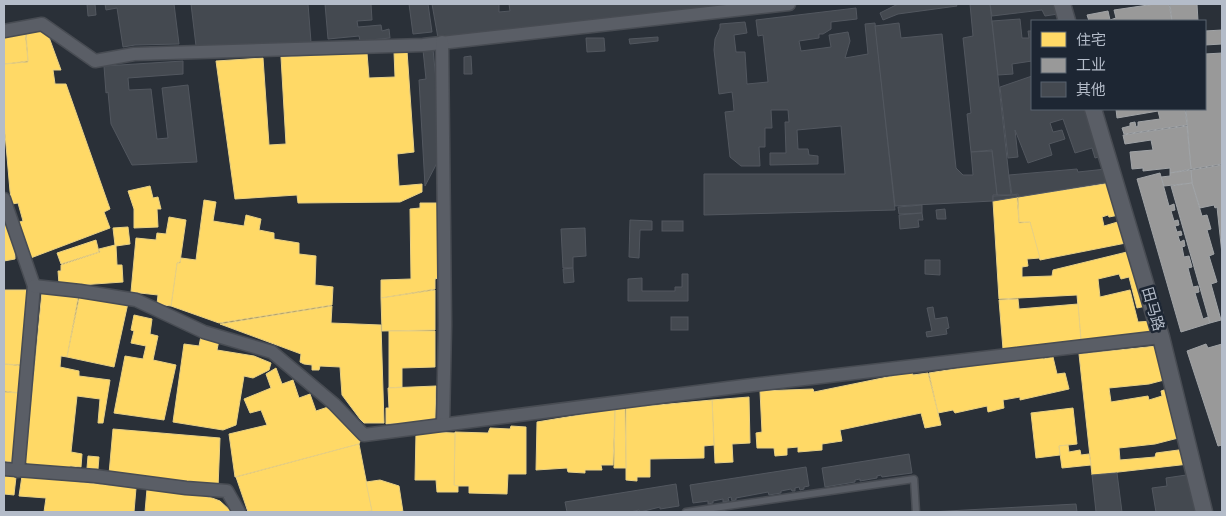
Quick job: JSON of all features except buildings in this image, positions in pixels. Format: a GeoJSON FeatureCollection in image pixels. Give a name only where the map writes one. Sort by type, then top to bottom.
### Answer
{"type":"FeatureCollection","features":[{"type":"Feature","properties":{"kind":"street"},"geometry":{"type":"LineString","coordinates":[[4,31],[42,24],[95,61],[134,54],[423,44],[789,4]]}},
{"type":"Feature","properties":{"kind":"street"},"geometry":{"type":"LineString","coordinates":[[1062,4],[1067,20]]}},
{"type":"Feature","properties":{"kind":"street"},"geometry":{"type":"LineString","coordinates":[[442,42],[444,424]]}},
{"type":"Feature","properties":{"kind":"street","name":"田马路"},"geometry":{"type":"LineString","coordinates":[[1093,110],[1161,337],[1204,512]]}},
{"type":"Feature","properties":{"kind":"street"},"geometry":{"type":"LineString","coordinates":[[4,199],[34,286],[18,471]]}},
{"type":"Feature","properties":{"kind":"street"},"geometry":{"type":"LineString","coordinates":[[34,286],[136,300],[204,332],[272,352],[334,404],[364,435],[744,386],[1161,337]]}},
{"type":"Feature","properties":{"kind":"street"},"geometry":{"type":"LineString","coordinates":[[4,469],[95,476],[227,492],[238,512]]}},
{"type":"Feature","properties":{"kind":"lane"},"geometry":{"type":"LineString","coordinates":[[686,512],[914,479],[916,512]]}}]}
